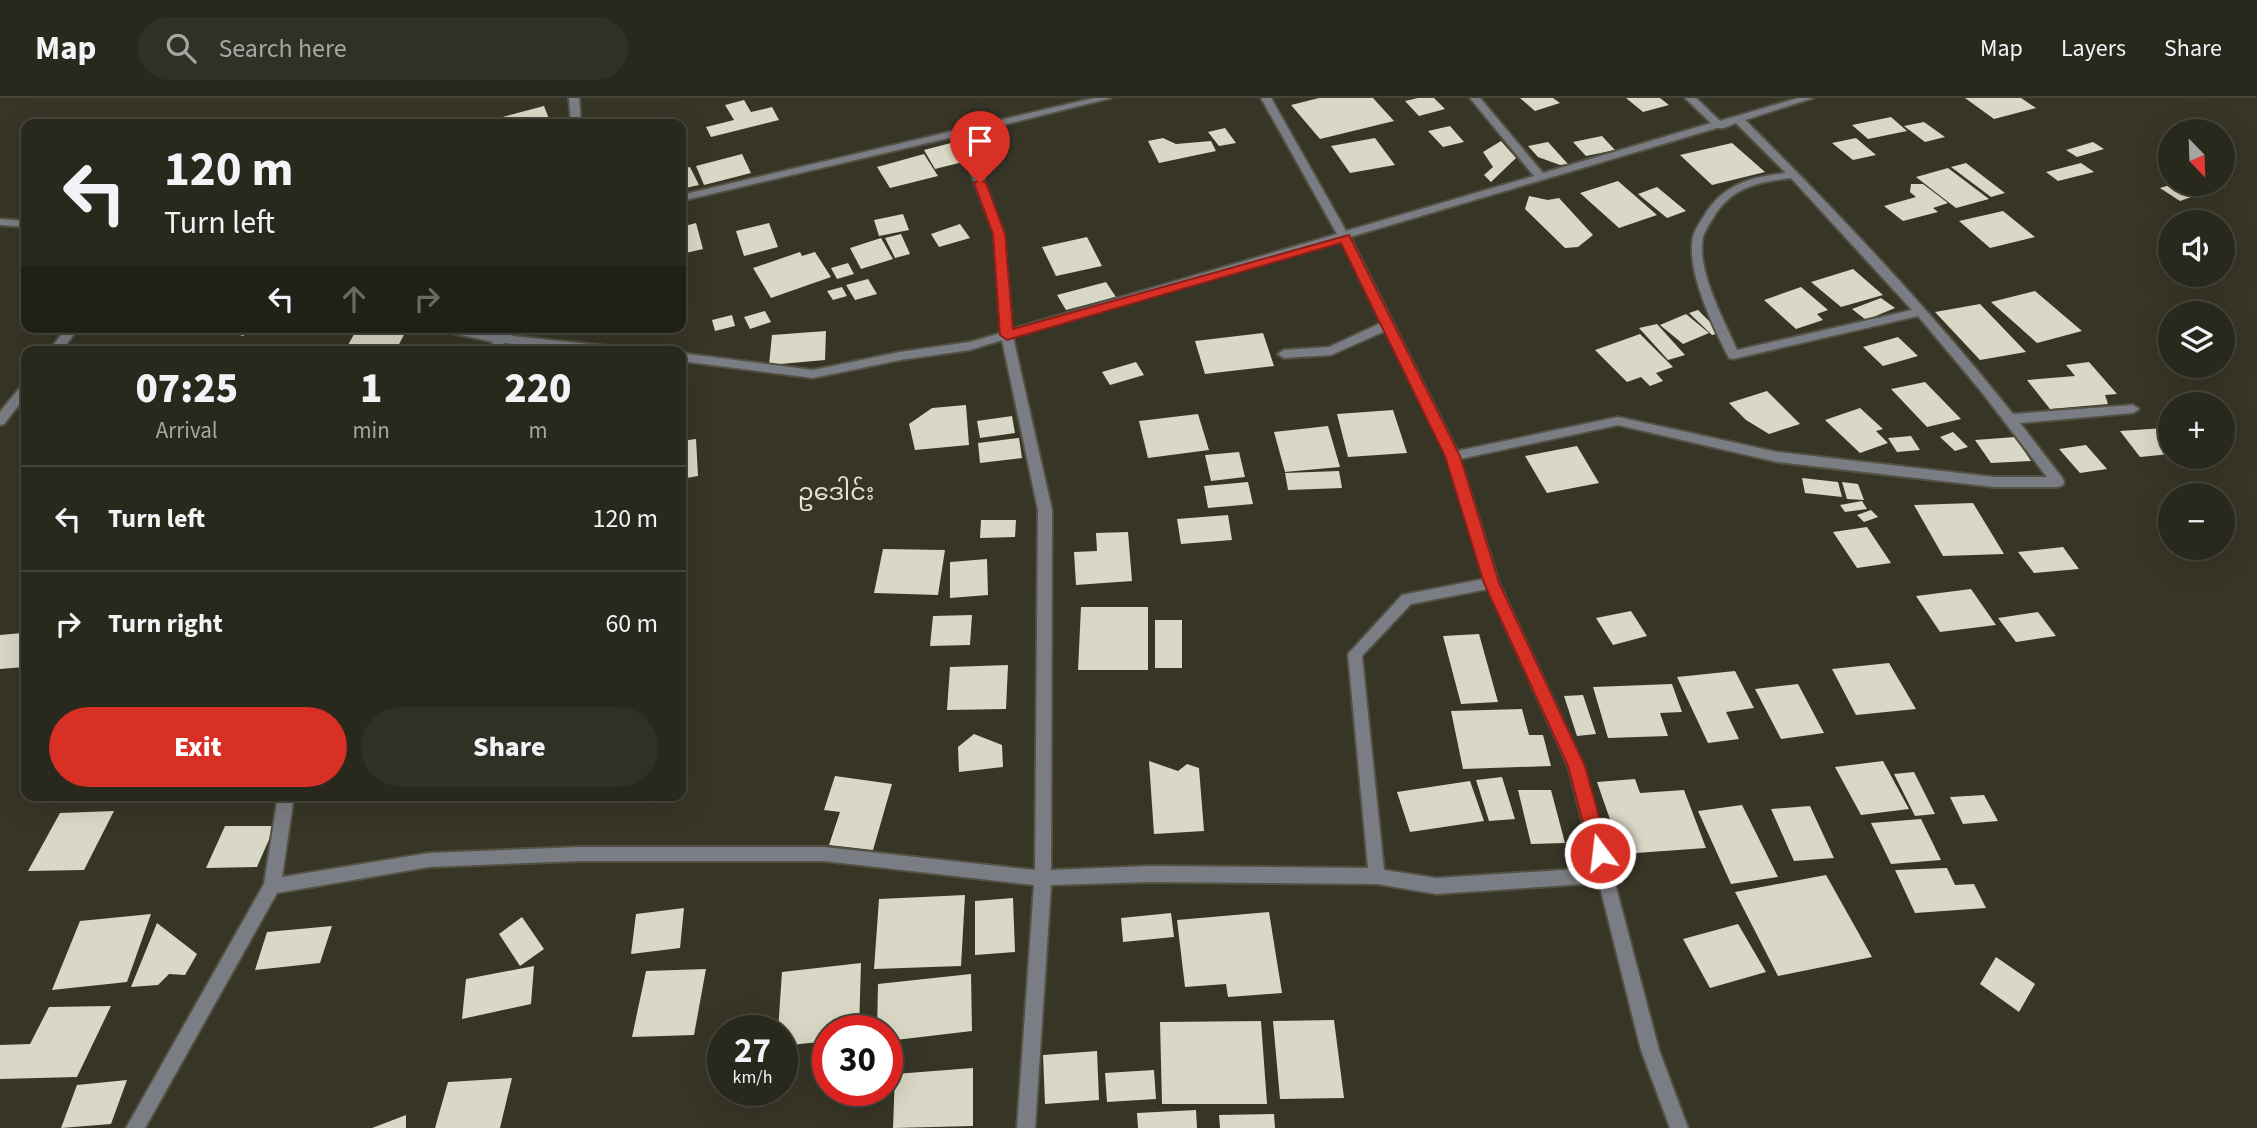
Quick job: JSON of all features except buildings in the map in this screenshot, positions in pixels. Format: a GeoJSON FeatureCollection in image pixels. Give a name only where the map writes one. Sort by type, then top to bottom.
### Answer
{"type":"FeatureCollection","features":[{"type":"Feature","properties":{"kind":"street"},"geometry":{"type":"LineString","coordinates":[[574,98],[576,119]]}},
{"type":"Feature","properties":{"kind":"street"},"geometry":{"type":"LineString","coordinates":[[686,197],[1106,98]]}},
{"type":"Feature","properties":{"kind":"street"},"geometry":{"type":"LineString","coordinates":[[1266,98],[1345,238],[1453,456],[1492,583],[1576,766],[1650,1050],[1679,1128]]}},
{"type":"Feature","properties":{"kind":"street"},"geometry":{"type":"LineString","coordinates":[[1475,98],[1541,177]]}},
{"type":"Feature","properties":{"kind":"street"},"geometry":{"type":"LineString","coordinates":[[1690,98],[1720,126]]}},
{"type":"Feature","properties":{"kind":"street"},"geometry":{"type":"LineString","coordinates":[[686,358],[813,374],[900,356],[970,346],[1345,238],[1808,98]]}},
{"type":"Feature","properties":{"kind":"street"},"geometry":{"type":"LineString","coordinates":[[1453,456],[1618,421],[1777,457],[1994,482],[2058,482],[2011,419],[1918,312],[1795,175],[1739,120]]}},
{"type":"Feature","properties":{"kind":"street"},"geometry":{"type":"LineString","coordinates":[[961,132],[999,234],[1007,335],[1045,510],[1043,878],[1026,1128]]}},
{"type":"Feature","properties":{"kind":"street"},"geometry":{"type":"LineString","coordinates":[[1795,175],[1765,178],[1734,187],[1717,200],[1697,238],[1701,278],[1733,355],[1918,312]]}},
{"type":"Feature","properties":{"kind":"street"},"geometry":{"type":"LineString","coordinates":[[0,222],[21,224]]}},
{"type":"Feature","properties":{"kind":"street"},"geometry":{"type":"LineString","coordinates":[[1284,354],[1331,351],[1388,325]]}},
{"type":"Feature","properties":{"kind":"street"},"geometry":{"type":"LineString","coordinates":[[471,333],[500,339],[568,346]]}},
{"type":"Feature","properties":{"kind":"street"},"geometry":{"type":"LineString","coordinates":[[497,346],[500,339],[508,333]]}},
{"type":"Feature","properties":{"kind":"street"},"geometry":{"type":"LineString","coordinates":[[0,421],[21,394]]}},
{"type":"Feature","properties":{"kind":"street"},"geometry":{"type":"LineString","coordinates":[[2011,419],[2133,409]]}},
{"type":"Feature","properties":{"kind":"street"},"geometry":{"type":"LineString","coordinates":[[1377,876],[1355,653],[1407,599],[1492,583]]}},
{"type":"Feature","properties":{"kind":"street"},"geometry":{"type":"LineString","coordinates":[[135,1128],[272,886],[285,801]]}},
{"type":"Feature","properties":{"kind":"street"},"geometry":{"type":"LineString","coordinates":[[272,886],[429,860],[579,854],[824,854],[1043,878],[1149,874],[1377,876],[1436,886],[1605,875]]}},
{"type":"Feature","properties":{"kind":"district","name":"ဥဒေါင်း"},"geometry":{"type":"Point","coordinates":[836,492]}},
{"type":"Feature","properties":{"kind":"route"},"geometry":{"type":"LineString","coordinates":[[980,183],[999,234],[1007,335],[1345,238],[1453,456],[1492,583],[1576,766],[1600,853]]}}]}
